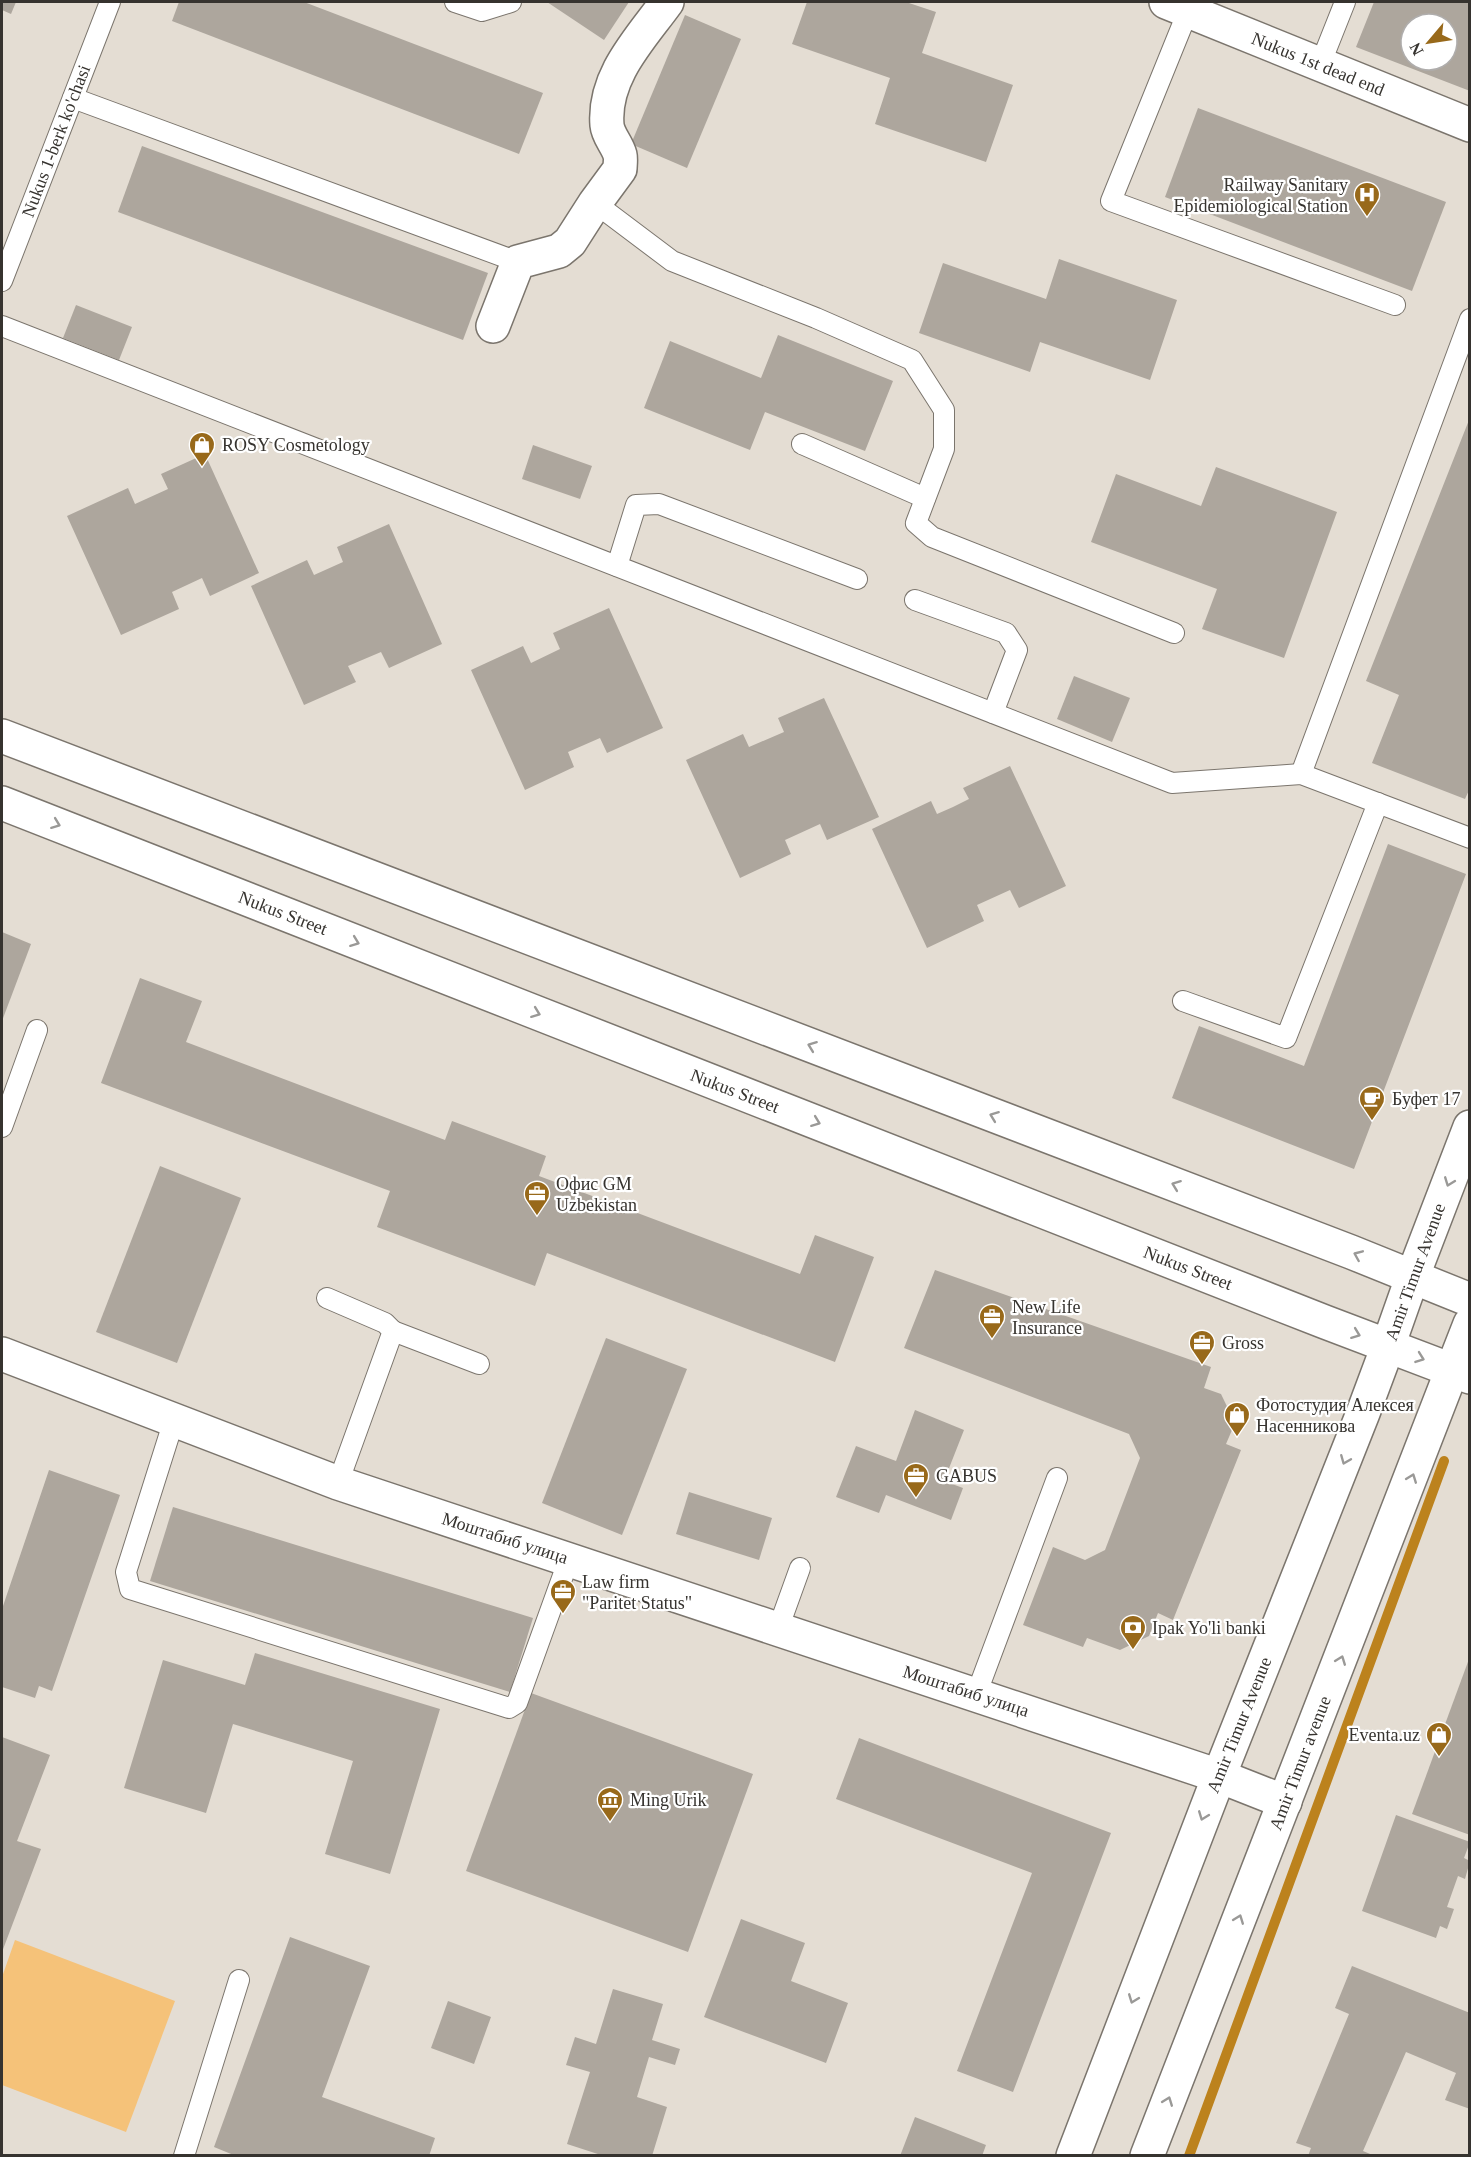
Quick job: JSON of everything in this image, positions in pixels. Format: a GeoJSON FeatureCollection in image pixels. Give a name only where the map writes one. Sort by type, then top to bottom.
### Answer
{"type":"FeatureCollection","features":[{"type":"Feature","properties":{"kind":"main road"},"geometry":{"type":"LineString","coordinates":[[493,326],[518,262],[559,251],[570,242],[620,169],[620,155],[607,128],[607,110],[612,82],[627,57],[668,2]]}},
{"type":"Feature","properties":{"kind":"main road","name":"Nukus 1st dead end"},"geometry":{"type":"LineString","coordinates":[[1177,6],[1470,125]]}},
{"type":"Feature","properties":{"kind":"main road"},"geometry":{"type":"LineString","coordinates":[[2,736],[1470,1300]]}},
{"type":"Feature","properties":{"kind":"main road","name":"Nukus Street"},"geometry":{"type":"LineString","coordinates":[[2,803],[1461,1373]]}},
{"type":"Feature","properties":{"kind":"main road","name":"Amir Timur Avenue"},"geometry":{"type":"LineString","coordinates":[[1073,2156],[1219,1776],[1364,1413],[1412,1278],[1470,1128]]}},
{"type":"Feature","properties":{"kind":"main road"},"geometry":{"type":"LineString","coordinates":[[1461,1373],[1470,1324]]}},
{"type":"Feature","properties":{"kind":"main road","name":"Моштабиб улица"},"geometry":{"type":"LineString","coordinates":[[2,1355],[338,1483],[1219,1776],[1285,1802]]}},
{"type":"Feature","properties":{"kind":"main road","name":"Amir Timur avenue"},"geometry":{"type":"LineString","coordinates":[[1147,2156],[1285,1802],[1461,1373]]}},
{"type":"Feature","properties":{"kind":"lane","name":"Nukus 1-berk ko'chasi"},"geometry":{"type":"LineString","coordinates":[[2,281],[110,2]]}},
{"type":"Feature","properties":{"kind":"lane"},"geometry":{"type":"LineString","coordinates":[[455,2],[482,11],[511,2]]}},
{"type":"Feature","properties":{"kind":"lane"},"geometry":{"type":"LineString","coordinates":[[1320,64],[1345,2]]}},
{"type":"Feature","properties":{"kind":"lane"},"geometry":{"type":"LineString","coordinates":[[1177,6],[1110,201],[1395,305]]}},
{"type":"Feature","properties":{"kind":"lane"},"geometry":{"type":"LineString","coordinates":[[73,98],[518,262]]}},
{"type":"Feature","properties":{"kind":"lane"},"geometry":{"type":"LineString","coordinates":[[595,203],[672,261],[816,318],[912,360],[944,410],[944,449],[916,523],[932,537],[1173,633]]}},
{"type":"Feature","properties":{"kind":"lane"},"geometry":{"type":"LineString","coordinates":[[1301,774],[1470,319]]}},
{"type":"Feature","properties":{"kind":"lane"},"geometry":{"type":"LineString","coordinates":[[2,326],[1172,783],[1301,774],[1470,838]]}},
{"type":"Feature","properties":{"kind":"lane"},"geometry":{"type":"LineString","coordinates":[[802,444],[925,498]]}},
{"type":"Feature","properties":{"kind":"lane"},"geometry":{"type":"LineString","coordinates":[[617,566],[636,505],[659,504],[857,579]]}},
{"type":"Feature","properties":{"kind":"lane"},"geometry":{"type":"LineString","coordinates":[[915,600],[1006,633],[1017,650],[993,713]]}},
{"type":"Feature","properties":{"kind":"lane"},"geometry":{"type":"LineString","coordinates":[[1183,1001],[1286,1038],[1378,803]]}},
{"type":"Feature","properties":{"kind":"lane"},"geometry":{"type":"LineString","coordinates":[[2,1126],[37,1030]]}},
{"type":"Feature","properties":{"kind":"lane"},"geometry":{"type":"LineString","coordinates":[[327,1298],[385,1323],[393,1331],[479,1364]]}},
{"type":"Feature","properties":{"kind":"lane"},"geometry":{"type":"LineString","coordinates":[[338,1483],[393,1331]]}},
{"type":"Feature","properties":{"kind":"lane"},"geometry":{"type":"LineString","coordinates":[[174,1420],[126,1572],[130,1589],[509,1708],[517,1702],[569,1560]]}},
{"type":"Feature","properties":{"kind":"lane"},"geometry":{"type":"LineString","coordinates":[[976,1695],[1057,1478]]}},
{"type":"Feature","properties":{"kind":"lane"},"geometry":{"type":"LineString","coordinates":[[778,1629],[800,1568]]}},
{"type":"Feature","properties":{"kind":"lane"},"geometry":{"type":"LineString","coordinates":[[183,2156],[239,1980]]}},
{"type":"Feature","properties":{"kind":"shaded area"},"geometry":{"type":"Polygon","coordinates":[[[15,1940],[175,2001],[126,2132],[2,2085],[2,1977],[15,1940]]]}},
{"type":"Feature","properties":{"kind":"building"},"geometry":{"type":"Polygon","coordinates":[[[2,2],[16,2],[11,14],[2,10],[2,2]]]}},
{"type":"Feature","properties":{"kind":"building"},"geometry":{"type":"Polygon","coordinates":[[[179,2],[304,2],[543,93],[519,154],[172,21],[179,2]]]}},
{"type":"Feature","properties":{"kind":"building"},"geometry":{"type":"Polygon","coordinates":[[[547,2],[629,2],[604,40],[547,2]]]}},
{"type":"Feature","properties":{"kind":"building"},"geometry":{"type":"Polygon","coordinates":[[[807,2],[906,2],[936,12],[922,53],[1013,85],[986,162],[875,124],[890,78],[792,44],[807,2]]]}},
{"type":"Feature","properties":{"kind":"building"},"geometry":{"type":"Polygon","coordinates":[[[1374,2],[1470,2],[1470,91],[1421,72],[1459,72],[1459,12],[1399,12],[1399,64],[1356,47],[1374,2]]]}},
{"type":"Feature","properties":{"kind":"building"},"geometry":{"type":"Polygon","coordinates":[[[685,15],[741,39],[687,168],[631,144],[685,15]]]}},
{"type":"Feature","properties":{"kind":"building"},"geometry":{"type":"Polygon","coordinates":[[[1198,108],[1446,202],[1412,291],[1165,197],[1198,108]]]}},
{"type":"Feature","properties":{"kind":"building"},"geometry":{"type":"Polygon","coordinates":[[[142,146],[488,273],[463,340],[118,212],[142,146]]]}},
{"type":"Feature","properties":{"kind":"building"},"geometry":{"type":"Polygon","coordinates":[[[1059,259],[1177,300],[1150,380],[1040,342],[1030,372],[919,333],[943,263],[1046,299],[1059,259]]]}},
{"type":"Feature","properties":{"kind":"building"},"geometry":{"type":"Polygon","coordinates":[[[76,305],[132,327],[119,360],[63,338],[76,305]]]}},
{"type":"Feature","properties":{"kind":"building"},"geometry":{"type":"Polygon","coordinates":[[[778,335],[893,381],[865,451],[765,412],[750,450],[644,408],[670,341],[761,378],[778,335]]]}},
{"type":"Feature","properties":{"kind":"building"},"geometry":{"type":"Polygon","coordinates":[[[1469,420],[1470,788],[1465,799],[1372,763],[1399,695],[1366,681],[1469,420]]]}},
{"type":"Feature","properties":{"kind":"building"},"geometry":{"type":"Polygon","coordinates":[[[533,445],[592,466],[580,499],[522,479],[533,445]]]}},
{"type":"Feature","properties":{"kind":"building"},"geometry":{"type":"Polygon","coordinates":[[[205,454],[259,573],[210,596],[202,578],[172,592],[179,609],[121,635],[67,516],[128,488],[135,504],[168,489],[161,474],[205,454]]]}},
{"type":"Feature","properties":{"kind":"building"},"geometry":{"type":"Polygon","coordinates":[[[1216,467],[1337,512],[1284,658],[1202,629],[1217,589],[1091,542],[1116,474],[1201,506],[1216,467]]]}},
{"type":"Feature","properties":{"kind":"building"},"geometry":{"type":"Polygon","coordinates":[[[389,524],[442,644],[389,668],[381,652],[348,666],[356,682],[304,705],[251,586],[307,560],[314,575],[343,562],[337,547],[389,524]]]}},
{"type":"Feature","properties":{"kind":"building"},"geometry":{"type":"Polygon","coordinates":[[[609,608],[663,728],[607,753],[600,738],[568,752],[574,767],[525,790],[471,670],[523,646],[531,663],[560,649],[553,633],[609,608]]]}},
{"type":"Feature","properties":{"kind":"building"},"geometry":{"type":"Polygon","coordinates":[[[1074,676],[1130,698],[1112,742],[1057,719],[1074,676]]]}},
{"type":"Feature","properties":{"kind":"building"},"geometry":{"type":"Polygon","coordinates":[[[824,698],[879,817],[827,840],[820,824],[785,840],[791,854],[740,878],[686,760],[743,734],[749,747],[784,732],[778,718],[824,698]]]}},
{"type":"Feature","properties":{"kind":"building"},"geometry":{"type":"Polygon","coordinates":[[[1010,766],[1066,886],[1019,908],[1010,890],[977,905],[984,921],[927,948],[872,829],[931,801],[937,814],[953,807],[969,799],[963,788],[1010,766]]]}},
{"type":"Feature","properties":{"kind":"building"},"geometry":{"type":"Polygon","coordinates":[[[1388,844],[1466,874],[1354,1169],[1172,1098],[1199,1026],[1304,1066],[1388,844]]]}},
{"type":"Feature","properties":{"kind":"building"},"geometry":{"type":"Polygon","coordinates":[[[2,932],[31,944],[2,1021],[2,932]]]}},
{"type":"Feature","properties":{"kind":"building"},"geometry":{"type":"Polygon","coordinates":[[[140,978],[202,1001],[186,1042],[445,1140],[452,1121],[546,1156],[539,1176],[800,1274],[815,1235],[874,1257],[835,1362],[547,1253],[535,1286],[377,1227],[390,1191],[101,1083],[140,978]]]}},
{"type":"Feature","properties":{"kind":"building"},"geometry":{"type":"Polygon","coordinates":[[[160,1166],[241,1198],[177,1363],[96,1332],[160,1166]]]}},
{"type":"Feature","properties":{"kind":"building"},"geometry":{"type":"Polygon","coordinates":[[[935,1270],[1211,1367],[1204,1388],[1221,1394],[1235,1423],[1226,1444],[1241,1450],[1173,1620],[1158,1613],[1149,1636],[1120,1650],[1087,1638],[1083,1647],[1023,1625],[1053,1547],[1085,1560],[1105,1550],[1140,1458],[1129,1434],[904,1348],[935,1270]]]}},
{"type":"Feature","properties":{"kind":"building"},"geometry":{"type":"Polygon","coordinates":[[[606,1338],[687,1369],[622,1535],[542,1503],[606,1338]]]}},
{"type":"Feature","properties":{"kind":"building"},"geometry":{"type":"Polygon","coordinates":[[[915,1410],[964,1430],[944,1481],[963,1488],[951,1520],[886,1495],[879,1513],[836,1497],[856,1446],[896,1461],[915,1410]]]}},
{"type":"Feature","properties":{"kind":"building"},"geometry":{"type":"Polygon","coordinates":[[[49,1470],[120,1495],[52,1691],[39,1686],[35,1698],[2,1687],[2,1609],[49,1470]]]}},
{"type":"Feature","properties":{"kind":"building"},"geometry":{"type":"Polygon","coordinates":[[[689,1492],[772,1518],[759,1560],[676,1534],[689,1492]]]}},
{"type":"Feature","properties":{"kind":"building"},"geometry":{"type":"Polygon","coordinates":[[[173,1507],[533,1618],[510,1692],[150,1581],[173,1507]]]}},
{"type":"Feature","properties":{"kind":"building"},"geometry":{"type":"Polygon","coordinates":[[[255,1653],[440,1709],[390,1874],[325,1854],[353,1761],[233,1724],[206,1813],[124,1788],[163,1660],[245,1685],[255,1653]]]}},
{"type":"Feature","properties":{"kind":"building"},"geometry":{"type":"Polygon","coordinates":[[[1470,1659],[1470,1835],[1412,1814],[1470,1659]]]}},
{"type":"Feature","properties":{"kind":"building","name":"Ming Urik"},"geometry":{"type":"Polygon","coordinates":[[[531,1693],[753,1774],[688,1952],[466,1871],[531,1693]]]}},
{"type":"Feature","properties":{"kind":"building"},"geometry":{"type":"Polygon","coordinates":[[[2,1737],[50,1755],[17,1841],[41,1849],[2,1952],[2,1737]]]}},
{"type":"Feature","properties":{"kind":"building"},"geometry":{"type":"Polygon","coordinates":[[[859,1738],[1111,1833],[1013,2092],[957,2071],[1032,1873],[836,1799],[859,1738]]]}},
{"type":"Feature","properties":{"kind":"building"},"geometry":{"type":"Polygon","coordinates":[[[1396,1815],[1470,1842],[1464,1858],[1470,1861],[1465,1879],[1458,1876],[1447,1907],[1454,1909],[1447,1929],[1440,1926],[1436,1938],[1362,1911],[1396,1815]]]}},
{"type":"Feature","properties":{"kind":"building"},"geometry":{"type":"Polygon","coordinates":[[[741,1919],[805,1943],[791,1981],[848,2003],[826,2063],[704,2017],[741,1919]]]}},
{"type":"Feature","properties":{"kind":"building"},"geometry":{"type":"Polygon","coordinates":[[[290,1937],[370,1966],[322,2097],[435,2138],[429,2156],[236,2156],[214,2147],[290,1937]]]}},
{"type":"Feature","properties":{"kind":"building"},"geometry":{"type":"Polygon","coordinates":[[[1352,1966],[1470,2013],[1470,2109],[1445,2100],[1456,2073],[1406,2052],[1363,2151],[1375,2156],[1308,2156],[1311,2148],[1296,2143],[1349,2014],[1335,2008],[1352,1966]]]}},
{"type":"Feature","properties":{"kind":"building"},"geometry":{"type":"Polygon","coordinates":[[[613,1989],[663,2004],[652,2040],[680,2049],[675,2065],[649,2057],[637,2097],[667,2107],[652,2156],[604,2156],[567,2144],[590,2072],[566,2065],[575,2037],[596,2044],[613,1989]]]}},
{"type":"Feature","properties":{"kind":"building"},"geometry":{"type":"Polygon","coordinates":[[[448,2001],[491,2017],[474,2064],[431,2048],[448,2001]]]}},
{"type":"Feature","properties":{"kind":"building"},"geometry":{"type":"Polygon","coordinates":[[[915,2117],[986,2145],[982,2156],[900,2156],[915,2117]]]}},
{"type":"Feature","properties":{"kind":"waterway"},"geometry":{"type":"LineString","coordinates":[[1189,2156],[1444,1461]]}},
{"type":"Feature","properties":{"kind":"place","name":"Railway Sanitary Epidemiological Station"},"geometry":{"type":"Point","coordinates":[1367,218]}},
{"type":"Feature","properties":{"kind":"place","name":"ROSY Cosmetology"},"geometry":{"type":"Point","coordinates":[202,468]}},
{"type":"Feature","properties":{"kind":"place","name":"Буфет 17"},"geometry":{"type":"Point","coordinates":[1372,1122]}},
{"type":"Feature","properties":{"kind":"place","name":"Офис GM Uzbekistan"},"geometry":{"type":"Point","coordinates":[537,1217]}},
{"type":"Feature","properties":{"kind":"place","name":"New Life Insurance"},"geometry":{"type":"Point","coordinates":[992,1340]}},
{"type":"Feature","properties":{"kind":"place","name":"Gross"},"geometry":{"type":"Point","coordinates":[1202,1366]}},
{"type":"Feature","properties":{"kind":"place","name":"Фотостудия Алексея Насенникова"},"geometry":{"type":"Point","coordinates":[1237,1438]}},
{"type":"Feature","properties":{"kind":"place","name":"GABUS"},"geometry":{"type":"Point","coordinates":[916,1499]}},
{"type":"Feature","properties":{"kind":"place","name":"Law firm \"Paritet Status\""},"geometry":{"type":"Point","coordinates":[563,1615]}},
{"type":"Feature","properties":{"kind":"place","name":"Ipak Yo'li banki"},"geometry":{"type":"Point","coordinates":[1133,1651]}},
{"type":"Feature","properties":{"kind":"place","name":"Eventa.uz"},"geometry":{"type":"Point","coordinates":[1439,1758]}},
{"type":"Feature","properties":{"kind":"place","name":"Ming Urik"},"geometry":{"type":"Point","coordinates":[610,1823]}}]}
